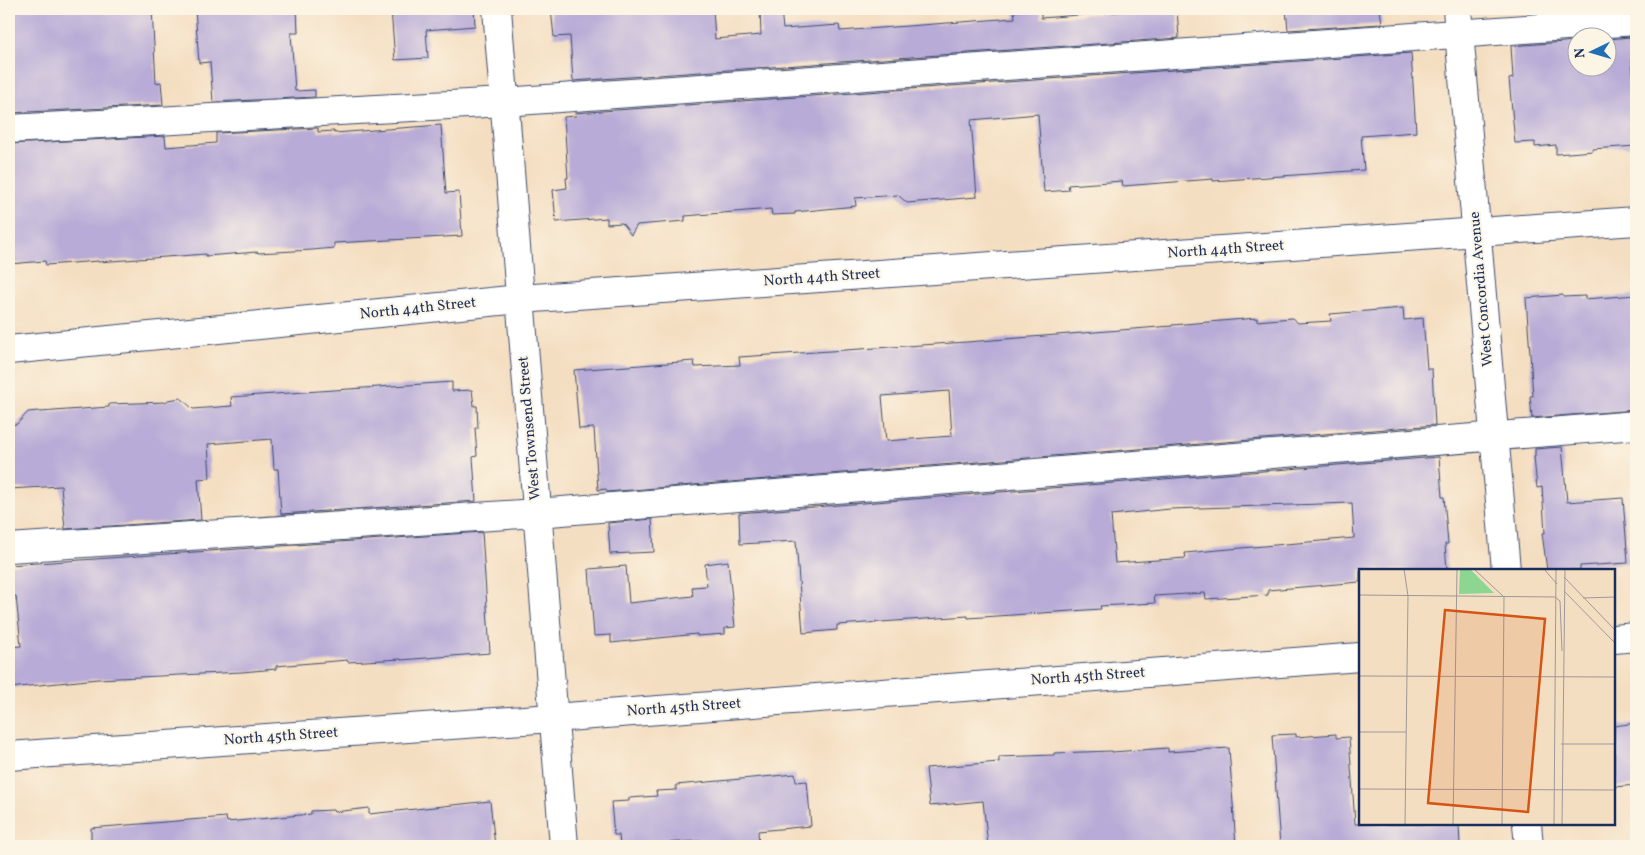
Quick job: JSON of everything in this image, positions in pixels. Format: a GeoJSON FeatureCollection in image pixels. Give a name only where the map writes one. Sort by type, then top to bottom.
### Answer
{"type":"FeatureCollection","features":[{"type":"Feature","properties":{"kind":"street","name":"West Townsend Street"},"geometry":{"type":"LineString","coordinates":[[497,9],[564,846]]}},
{"type":"Feature","properties":{"kind":"street"},"geometry":{"type":"LineString","coordinates":[[9,129],[504,102],[1459,21],[1636,20]]}},
{"type":"Feature","properties":{"kind":"street","name":"West Concordia Avenue"},"geometry":{"type":"LineString","coordinates":[[1459,21],[1506,569]]}},
{"type":"Feature","properties":{"kind":"street","name":"North 44th Street"},"geometry":{"type":"LineString","coordinates":[[9,350],[520,299],[1636,221]]}},
{"type":"Feature","properties":{"kind":"street"},"geometry":{"type":"LineString","coordinates":[[9,548],[537,513],[1636,425]]}},
{"type":"Feature","properties":{"kind":"street"},"geometry":{"type":"LineString","coordinates":[[1615,639],[1636,637]]}},
{"type":"Feature","properties":{"kind":"street","name":"North 45th Street"},"geometry":{"type":"LineString","coordinates":[[9,756],[553,718],[1359,657]]}},
{"type":"Feature","properties":{"kind":"street"},"geometry":{"type":"LineString","coordinates":[[1528,825],[1529,846]]}},
{"type":"Feature","properties":{"kind":"building"},"geometry":{"type":"Polygon","coordinates":[[[9,9],[152,9],[156,83],[161,82],[163,105],[9,113],[9,9]]]}},
{"type":"Feature","properties":{"kind":"building"},"geometry":{"type":"Polygon","coordinates":[[[195,9],[297,9],[298,33],[291,33],[295,91],[315,90],[315,97],[213,102],[210,62],[199,63],[195,9]]]}},
{"type":"Feature","properties":{"kind":"building"},"geometry":{"type":"Polygon","coordinates":[[[391,9],[474,9],[475,26],[426,30],[428,58],[395,60],[391,9]]]}},
{"type":"Feature","properties":{"kind":"building"},"geometry":{"type":"Polygon","coordinates":[[[551,9],[713,9],[715,39],[761,35],[760,9],[781,9],[783,29],[839,25],[840,31],[1015,18],[1014,11],[1041,9],[1041,18],[1152,9],[1177,9],[1179,38],[573,81],[570,36],[554,37],[551,9]]]}},
{"type":"Feature","properties":{"kind":"building"},"geometry":{"type":"Polygon","coordinates":[[[1286,9],[1380,9],[1382,24],[1288,30],[1286,9]]]}},
{"type":"Feature","properties":{"kind":"building"},"geometry":{"type":"Polygon","coordinates":[[[1630,37],[1633,74],[1636,74],[1636,146],[1556,154],[1556,145],[1535,147],[1535,142],[1515,143],[1509,79],[1513,78],[1511,46],[1568,42],[1568,78],[1618,78],[1618,38],[1630,37]]]}},
{"type":"Feature","properties":{"kind":"building"},"geometry":{"type":"Polygon","coordinates":[[[1411,53],[1416,132],[1361,136],[1364,170],[1123,186],[1122,181],[1068,185],[1069,190],[1044,192],[1038,114],[971,120],[977,197],[907,203],[898,195],[855,198],[856,206],[795,212],[795,214],[772,215],[771,209],[685,216],[685,221],[637,225],[631,235],[622,223],[607,224],[607,218],[556,222],[553,190],[567,188],[566,178],[568,178],[564,117],[576,116],[575,113],[1411,53]]]}},
{"type":"Feature","properties":{"kind":"building"},"geometry":{"type":"Polygon","coordinates":[[[441,125],[446,193],[459,192],[462,236],[334,243],[334,248],[312,250],[206,256],[206,254],[46,265],[45,261],[9,264],[9,144],[165,136],[166,147],[216,143],[216,133],[318,128],[318,132],[334,131],[334,133],[441,125]]]}},
{"type":"Feature","properties":{"kind":"building"},"geometry":{"type":"Polygon","coordinates":[[[1563,295],[1563,297],[1585,296],[1585,299],[1636,295],[1636,410],[1532,418],[1530,396],[1533,396],[1526,298],[1563,295]]]}},
{"type":"Feature","properties":{"kind":"building"},"geometry":{"type":"Polygon","coordinates":[[[1403,308],[1404,320],[1423,318],[1427,369],[1432,369],[1435,425],[607,492],[606,489],[598,490],[594,428],[579,429],[574,370],[694,361],[695,367],[740,365],[739,357],[967,342],[1257,318],[1257,321],[1292,318],[1298,323],[1331,321],[1330,314],[1403,308]],[[949,391],[882,396],[886,441],[952,436],[949,391]]]}},
{"type":"Feature","properties":{"kind":"building"},"geometry":{"type":"Polygon","coordinates":[[[452,382],[452,391],[472,390],[474,406],[477,406],[478,428],[475,428],[477,456],[473,457],[476,501],[281,514],[278,469],[274,469],[272,439],[208,444],[210,478],[198,479],[201,520],[65,529],[61,486],[9,489],[9,425],[17,424],[28,412],[109,407],[109,404],[166,402],[181,398],[193,409],[232,406],[231,397],[452,382]]]}},
{"type":"Feature","properties":{"kind":"building"},"geometry":{"type":"Polygon","coordinates":[[[1562,447],[1567,502],[1623,498],[1628,563],[1580,566],[1580,569],[1547,569],[1542,533],[1545,533],[1542,487],[1537,488],[1535,449],[1562,447]]]}},
{"type":"Feature","properties":{"kind":"building"},"geometry":{"type":"Polygon","coordinates":[[[1439,457],[1448,544],[1445,544],[1447,569],[1359,569],[1359,582],[1268,590],[1268,595],[1206,599],[1205,593],[1154,596],[1155,603],[1100,606],[1101,609],[837,625],[837,630],[803,633],[796,541],[740,544],[739,513],[1439,457]],[[1352,503],[1170,509],[1111,515],[1115,563],[1186,558],[1185,553],[1354,538],[1352,503]]]}},
{"type":"Feature","properties":{"kind":"building"},"geometry":{"type":"Polygon","coordinates":[[[652,519],[654,552],[610,554],[608,523],[652,519]]]}},
{"type":"Feature","properties":{"kind":"building"},"geometry":{"type":"Polygon","coordinates":[[[482,532],[490,653],[401,660],[348,662],[347,660],[276,666],[276,669],[242,672],[98,679],[9,688],[9,647],[21,646],[16,596],[9,596],[9,565],[482,532]]]}},
{"type":"Feature","properties":{"kind":"building"},"geometry":{"type":"Polygon","coordinates":[[[728,561],[735,627],[725,628],[725,634],[697,636],[697,634],[611,643],[611,635],[594,636],[589,569],[626,566],[629,603],[693,596],[692,587],[707,586],[705,564],[728,561]]]}},
{"type":"Feature","properties":{"kind":"building"},"geometry":{"type":"Polygon","coordinates":[[[1636,723],[1636,785],[1615,787],[1615,726],[1636,723]]]}},
{"type":"Feature","properties":{"kind":"building"},"geometry":{"type":"Polygon","coordinates":[[[1296,734],[1296,737],[1336,734],[1336,738],[1349,737],[1355,824],[1459,825],[1460,846],[1280,846],[1272,735],[1296,734]]]}},
{"type":"Feature","properties":{"kind":"building"},"geometry":{"type":"Polygon","coordinates":[[[1168,748],[1168,752],[1229,748],[1236,846],[988,846],[983,801],[930,806],[926,768],[999,762],[999,757],[1168,748]]]}},
{"type":"Feature","properties":{"kind":"building"},"geometry":{"type":"Polygon","coordinates":[[[795,774],[796,782],[807,781],[811,826],[758,831],[759,846],[715,846],[715,840],[647,844],[647,846],[620,846],[619,835],[614,835],[611,802],[629,801],[629,798],[657,796],[656,791],[676,790],[676,785],[795,774]]]}},
{"type":"Feature","properties":{"kind":"building"},"geometry":{"type":"Polygon","coordinates":[[[490,801],[495,846],[457,846],[456,842],[403,846],[91,846],[91,828],[226,817],[227,822],[311,814],[311,811],[333,810],[334,812],[369,808],[369,814],[490,801]]]}}]}
